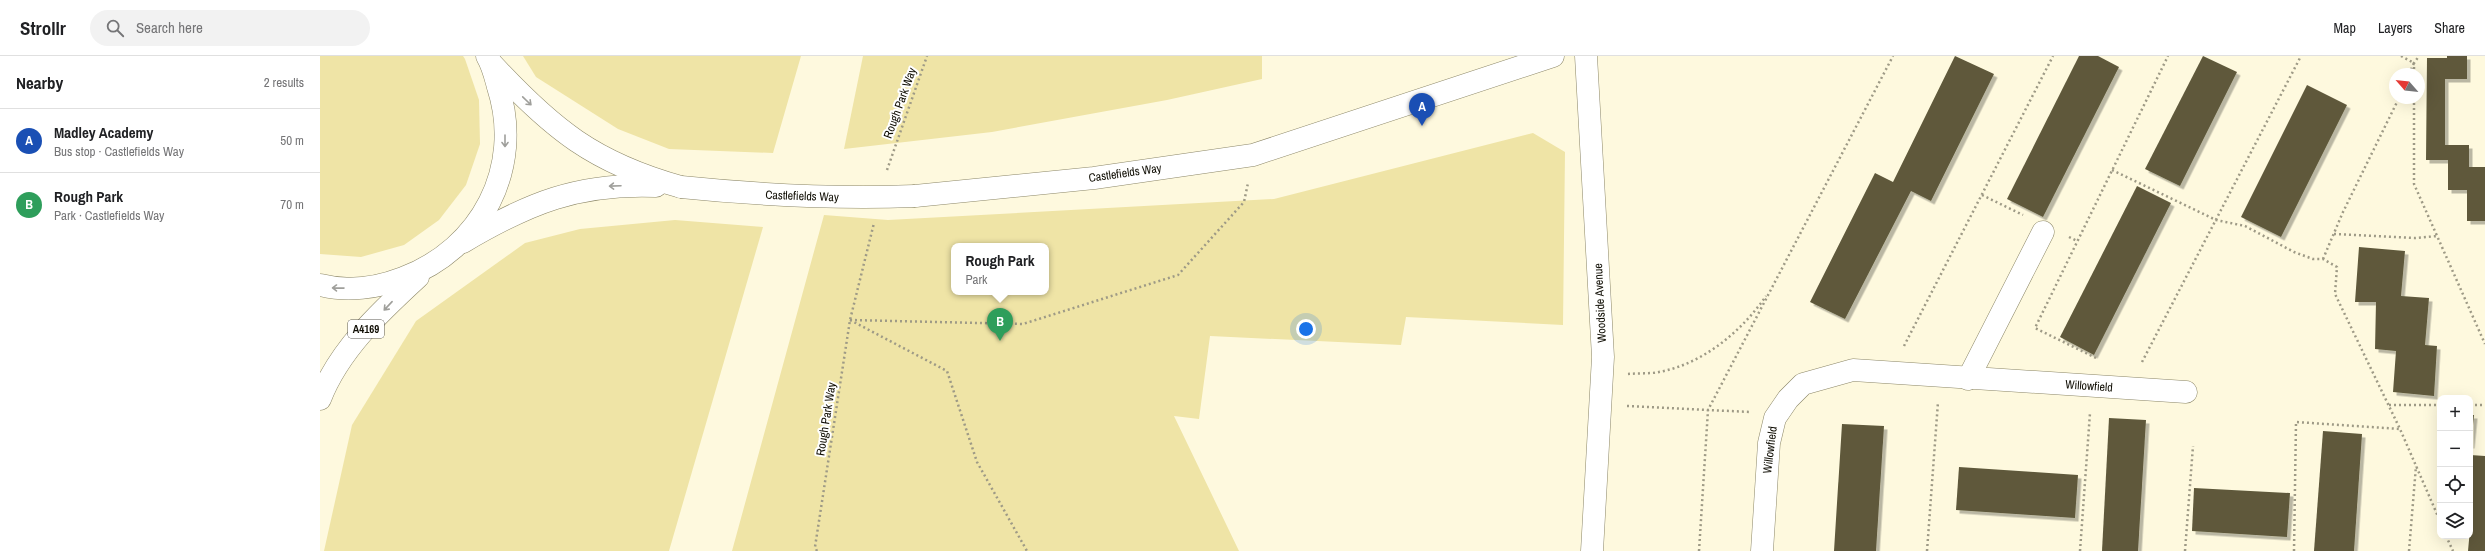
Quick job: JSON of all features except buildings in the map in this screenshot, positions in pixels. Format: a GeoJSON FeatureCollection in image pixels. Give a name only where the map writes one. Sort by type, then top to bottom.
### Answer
{"type":"FeatureCollection","features":[{"type":"Feature","properties":{"kind":"main road","name":"Castlefields Way"},"geometry":{"type":"LineString","coordinates":[[463,242],[501,220],[537,203],[572,193],[605,187],[682,187],[747,194],[810,197],[915,196],[1094,178],[1253,155],[1553,56]]}},
{"type":"Feature","properties":{"kind":"main road","name":"Woodside Avenue"},"geometry":{"type":"LineString","coordinates":[[1586,56],[1603,357],[1592,551]]}},
{"type":"Feature","properties":{"kind":"main road","name":"Castlefields Way"},"geometry":{"type":"LineString","coordinates":[[489,59],[546,119],[575,141],[605,160],[642,176],[682,187]]}},
{"type":"Feature","properties":{"kind":"main road"},"geometry":{"type":"LineString","coordinates":[[320,285],[334,289],[382,286],[426,270],[463,242],[491,203],[505,157],[505,108],[489,59]]}},
{"type":"Feature","properties":{"kind":"main road"},"geometry":{"type":"LineString","coordinates":[[1968,379],[2042,232]]}},
{"type":"Feature","properties":{"kind":"main road","name":"A4169"},"geometry":{"type":"LineString","coordinates":[[320,399],[349,349],[394,299],[426,270]]}},
{"type":"Feature","properties":{"kind":"main road","name":"Willowfield"},"geometry":{"type":"LineString","coordinates":[[1762,551],[1769,443],[1778,414],[1788,399],[1803,384],[1808,382],[1853,370],[1968,379],[2186,392]]}},
{"type":"Feature","properties":{"kind":"path","name":"Rough Park Way"},"geometry":{"type":"LineString","coordinates":[[891,157],[927,56]]}},
{"type":"Feature","properties":{"kind":"path"},"geometry":{"type":"LineString","coordinates":[[1699,551],[1708,410],[1893,56]]}},
{"type":"Feature","properties":{"kind":"path"},"geometry":{"type":"LineString","coordinates":[[1890,373],[2053,56]]}},
{"type":"Feature","properties":{"kind":"path"},"geometry":{"type":"LineString","coordinates":[[2099,359],[2035,328],[2168,56]]}},
{"type":"Feature","properties":{"kind":"path"},"geometry":{"type":"LineString","coordinates":[[2139,369],[2301,56]]}},
{"type":"Feature","properties":{"kind":"path"},"geometry":{"type":"LineString","coordinates":[[2401,56],[2414,63]]}},
{"type":"Feature","properties":{"kind":"path"},"geometry":{"type":"LineString","coordinates":[[2412,68],[2419,56]]}},
{"type":"Feature","properties":{"kind":"path"},"geometry":{"type":"LineString","coordinates":[[2414,63],[2414,68]]}},
{"type":"Feature","properties":{"kind":"path"},"geometry":{"type":"LineString","coordinates":[[2323,259],[2396,104]]}},
{"type":"Feature","properties":{"kind":"path"},"geometry":{"type":"LineString","coordinates":[[2414,104],[2414,184],[2485,344]]}},
{"type":"Feature","properties":{"kind":"path"},"geometry":{"type":"LineString","coordinates":[[850,320],[1023,324],[1178,275],[1244,202],[1253,155]]}},
{"type":"Feature","properties":{"kind":"path"},"geometry":{"type":"LineString","coordinates":[[2112,170],[2216,220],[2246,226],[2294,252],[2313,259],[2323,259],[2337,267],[2335,294],[2389,405],[2437,514]]}},
{"type":"Feature","properties":{"kind":"path"},"geometry":{"type":"LineString","coordinates":[[2334,234],[2415,238],[2438,236]]}},
{"type":"Feature","properties":{"kind":"path"},"geometry":{"type":"LineString","coordinates":[[1602,374],[1660,372],[1709,352],[1752,317],[1772,288]]}},
{"type":"Feature","properties":{"kind":"path","name":"Rough Park Way"},"geometry":{"type":"LineString","coordinates":[[817,551],[815,547],[850,320],[857,290]]}},
{"type":"Feature","properties":{"kind":"path"},"geometry":{"type":"LineString","coordinates":[[850,320],[946,371],[977,462],[1027,551]]}},
{"type":"Feature","properties":{"kind":"path"},"geometry":{"type":"LineString","coordinates":[[1927,551],[1939,376]]}},
{"type":"Feature","properties":{"kind":"path"},"geometry":{"type":"LineString","coordinates":[[2080,551],[2092,386]]}},
{"type":"Feature","properties":{"kind":"path"},"geometry":{"type":"LineString","coordinates":[[1600,405],[1778,414]]}},
{"type":"Feature","properties":{"kind":"path"},"geometry":{"type":"LineString","coordinates":[[2389,405],[2437,405]]}},
{"type":"Feature","properties":{"kind":"path"},"geometry":{"type":"LineString","coordinates":[[2473,405],[2485,405]]}},
{"type":"Feature","properties":{"kind":"path"},"geometry":{"type":"LineString","coordinates":[[2294,551],[2296,422],[2400,429]]}},
{"type":"Feature","properties":{"kind":"path"},"geometry":{"type":"LineString","coordinates":[[2185,551],[2193,446]]}},
{"type":"Feature","properties":{"kind":"path"},"geometry":{"type":"LineString","coordinates":[[2409,551],[2416,465]]}},
{"type":"Feature","properties":{"kind":"path"},"geometry":{"type":"LineString","coordinates":[[2447,539],[2453,551]]}},
{"type":"Feature","properties":{"kind":"shaded area"},"geometry":{"type":"Polygon","coordinates":[[[320,56],[463,56],[465,59],[479,100],[480,144],[466,185],[439,220],[404,245],[361,257],[320,254],[320,56]]]}},
{"type":"Feature","properties":{"kind":"shaded area"},"geometry":{"type":"Polygon","coordinates":[[[523,56],[801,56],[773,153],[669,149],[618,129],[536,77],[523,56]]]}},
{"type":"Feature","properties":{"kind":"shaded area"},"geometry":{"type":"Polygon","coordinates":[[[863,56],[1262,56],[1262,79],[1167,100],[992,132],[844,149],[863,56]]]}},
{"type":"Feature","properties":{"kind":"shaded area"},"geometry":{"type":"Polygon","coordinates":[[[1533,133],[1565,152],[1563,325],[1406,317],[1401,345],[1210,336],[1199,419],[1174,416],[1239,551],[732,551],[824,215],[888,220],[1274,199],[1533,133]]]}},
{"type":"Feature","properties":{"kind":"shaded area"},"geometry":{"type":"Polygon","coordinates":[[[675,220],[763,227],[669,551],[324,551],[352,425],[416,321],[525,243],[580,229],[675,220]]]}},
{"type":"Feature","properties":{"kind":"place","name":"Madley Academy"},"geometry":{"type":"Point","coordinates":[1422,126]}},
{"type":"Feature","properties":{"kind":"place","name":"Rough Park"},"geometry":{"type":"Point","coordinates":[1000,341]}}]}
